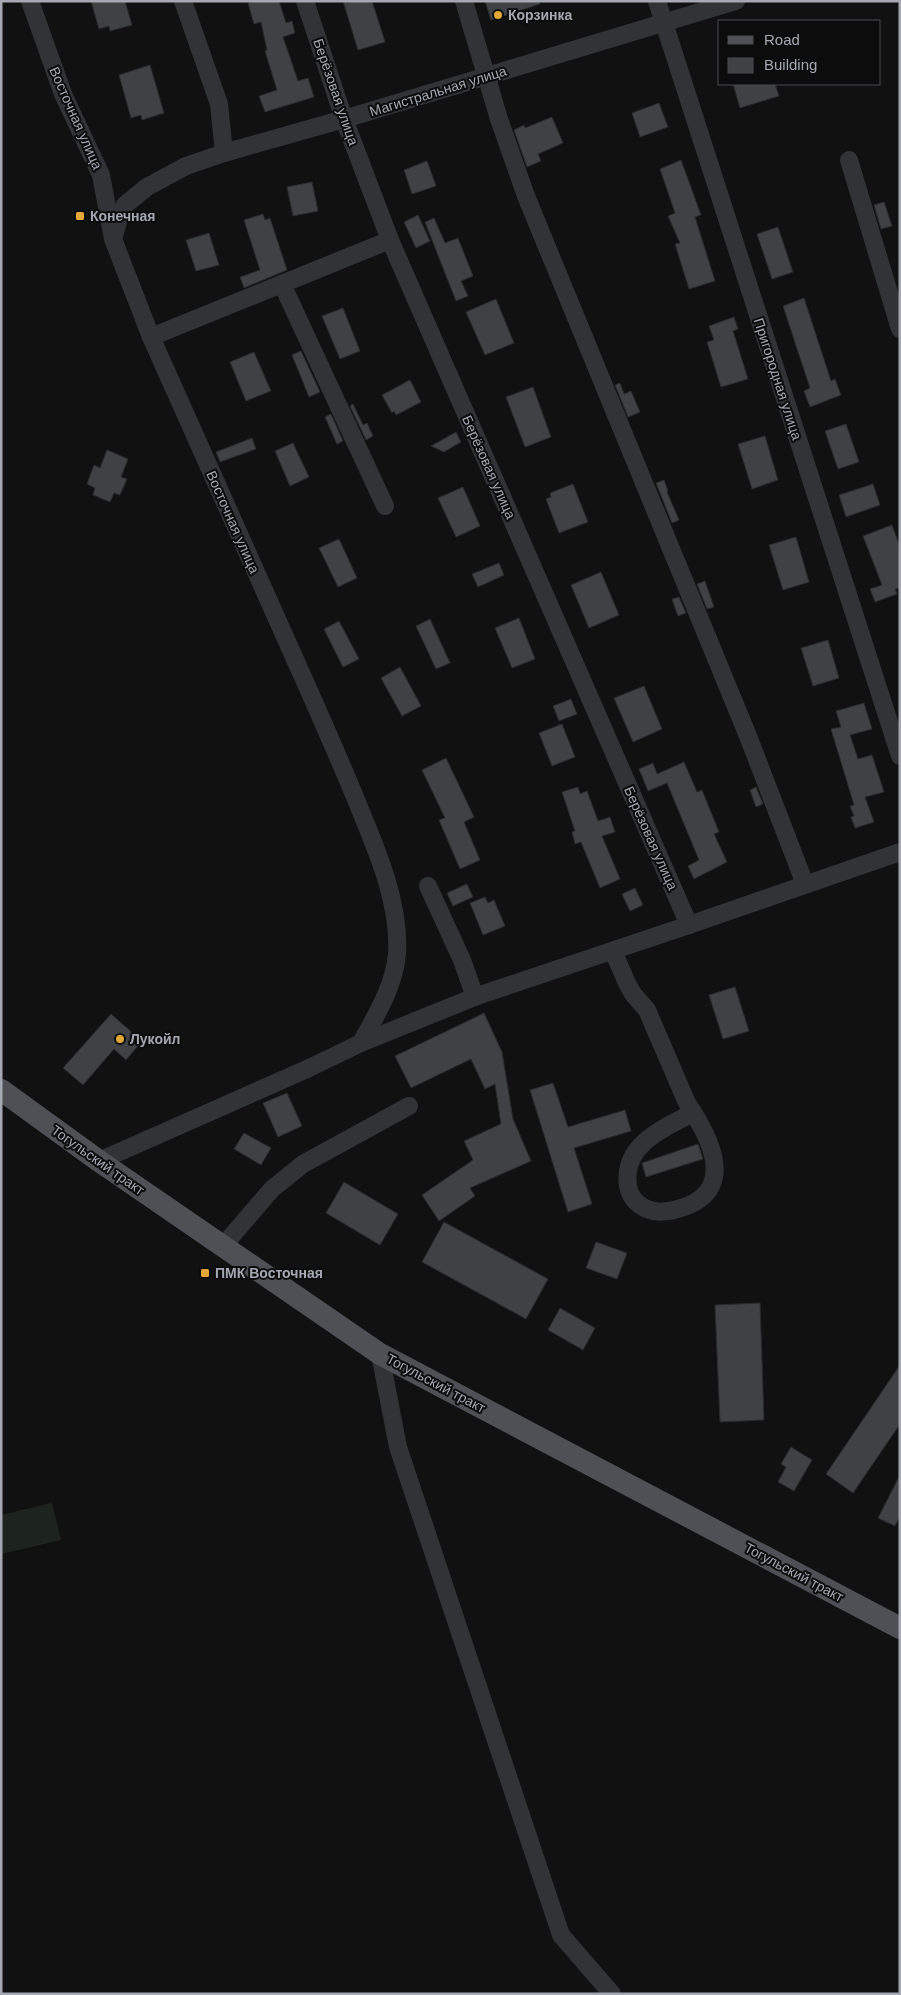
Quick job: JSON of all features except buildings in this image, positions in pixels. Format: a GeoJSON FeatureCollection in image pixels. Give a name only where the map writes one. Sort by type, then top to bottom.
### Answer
{"type":"FeatureCollection","features":[{"type":"Feature","properties":{"kind":"main road","name":"Тогульский тракт"},"geometry":{"type":"LineString","coordinates":[[1,1090],[380,1354],[900,1628]]}},
{"type":"Feature","properties":{"kind":"street","name":"Восточная улица"},"geometry":{"type":"LineString","coordinates":[[30,1],[62,94],[101,175],[113,239],[150,337],[340,760],[385,876],[394,909],[396,955],[392,976],[383,1004],[361,1043]]}},
{"type":"Feature","properties":{"kind":"street"},"geometry":{"type":"LineString","coordinates":[[183,1],[219,104],[224,153]]}},
{"type":"Feature","properties":{"kind":"street","name":"Берёзовая улица"},"geometry":{"type":"LineString","coordinates":[[305,1],[344,119],[390,240],[689,926]]}},
{"type":"Feature","properties":{"kind":"street"},"geometry":{"type":"LineString","coordinates":[[464,1],[510,153],[526,196],[748,736],[805,884]]}},
{"type":"Feature","properties":{"kind":"street","name":"Пригородная улица"},"geometry":{"type":"LineString","coordinates":[[657,1],[900,756]]}},
{"type":"Feature","properties":{"kind":"street","name":"Магистральная улица"},"geometry":{"type":"LineString","coordinates":[[113,239],[125,205],[147,187],[186,166],[224,153],[344,119],[736,1]]}},
{"type":"Feature","properties":{"kind":"street"},"geometry":{"type":"LineString","coordinates":[[849,160],[900,329]]}},
{"type":"Feature","properties":{"kind":"street"},"geometry":{"type":"LineString","coordinates":[[150,337],[390,240]]}},
{"type":"Feature","properties":{"kind":"street"},"geometry":{"type":"LineString","coordinates":[[282,284],[385,506]]}},
{"type":"Feature","properties":{"kind":"street"},"geometry":{"type":"LineString","coordinates":[[99,1160],[307,1069],[361,1043],[475,997],[689,926],[900,852]]}},
{"type":"Feature","properties":{"kind":"street"},"geometry":{"type":"LineString","coordinates":[[428,886],[462,960],[475,997]]}},
{"type":"Feature","properties":{"kind":"street"},"geometry":{"type":"LineString","coordinates":[[613,951],[627,983],[647,1010],[687,1103],[693,1112],[709,1140],[714,1153],[712,1182],[707,1194],[697,1202],[668,1212],[651,1211],[639,1205],[629,1189],[627,1176],[629,1163],[634,1153],[660,1130],[693,1112]]}},
{"type":"Feature","properties":{"kind":"street"},"geometry":{"type":"LineString","coordinates":[[224,1246],[272,1189],[303,1164],[409,1106]]}},
{"type":"Feature","properties":{"kind":"street"},"geometry":{"type":"LineString","coordinates":[[380,1354],[398,1447],[561,1935],[612,1994]]}},
{"type":"Feature","properties":{"kind":"shaded area"},"geometry":{"type":"Polygon","coordinates":[[[52,1503],[61,1540],[1,1554],[1,1515],[52,1503]]]}},
{"type":"Feature","properties":{"kind":"place","name":"Корзинка"},"geometry":{"type":"Point","coordinates":[498,15]}},
{"type":"Feature","properties":{"kind":"place","name":"Конечная"},"geometry":{"type":"Point","coordinates":[80,216]}},
{"type":"Feature","properties":{"kind":"place","name":"Лукойл"},"geometry":{"type":"Point","coordinates":[120,1039]}},
{"type":"Feature","properties":{"kind":"place","name":"ПМК Восточная"},"geometry":{"type":"Point","coordinates":[205,1273]}}]}
